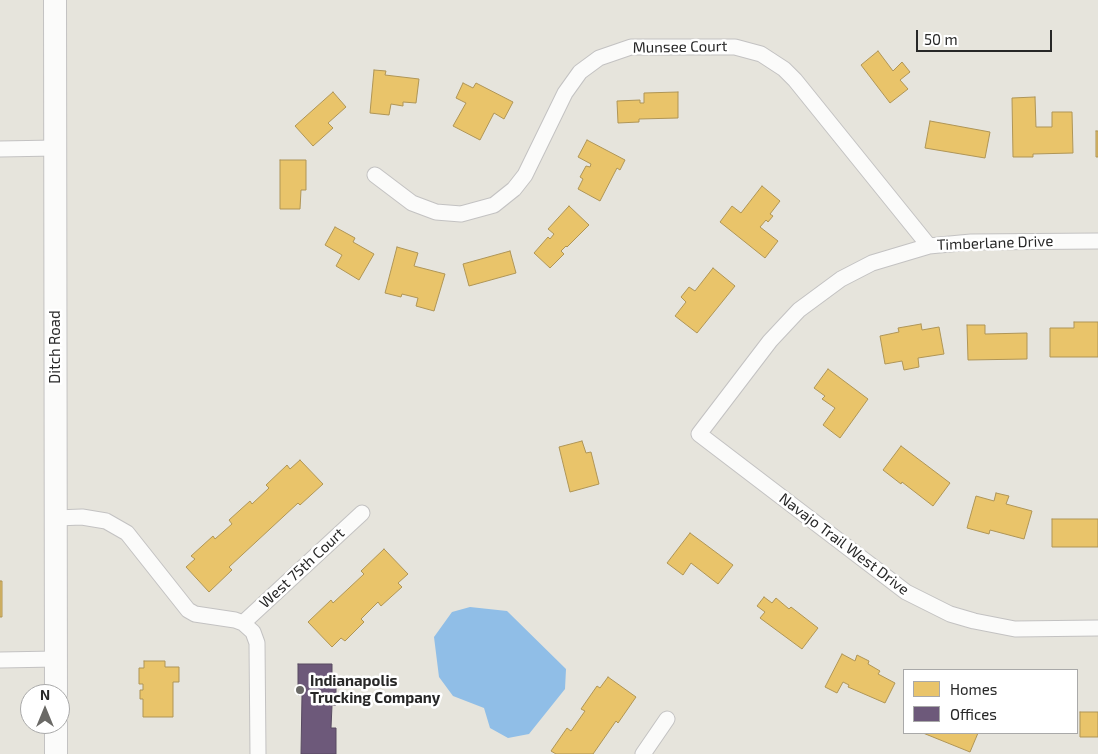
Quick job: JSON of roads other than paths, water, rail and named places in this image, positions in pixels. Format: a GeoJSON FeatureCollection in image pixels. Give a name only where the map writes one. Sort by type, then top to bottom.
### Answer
{"type":"FeatureCollection","features":[{"type":"Feature","properties":{"kind":"main road","name":"Ditch Road"},"geometry":{"type":"LineString","coordinates":[[55,0],[56,684]]}},
{"type":"Feature","properties":{"kind":"main road"},"geometry":{"type":"LineString","coordinates":[[56,734],[56,754]]}},
{"type":"Feature","properties":{"kind":"street","name":"Munsee Court"},"geometry":{"type":"LineString","coordinates":[[375,175],[412,203],[436,212],[461,214],[494,205],[514,189],[525,175],[565,92],[580,72],[599,58],[631,47],[735,47],[761,54],[784,69],[795,80],[930,246]]}},
{"type":"Feature","properties":{"kind":"street"},"geometry":{"type":"LineString","coordinates":[[0,149],[55,148]]}},
{"type":"Feature","properties":{"kind":"street","name":"Timberlane Drive"},"geometry":{"type":"LineString","coordinates":[[699,434],[770,341],[800,310],[841,279],[872,263],[930,246],[971,242],[1098,240]]}},
{"type":"Feature","properties":{"kind":"street","name":"Navajo Trail West Drive"},"geometry":{"type":"LineString","coordinates":[[699,434],[906,592],[950,614],[974,621],[1016,629],[1098,628]]}},
{"type":"Feature","properties":{"kind":"street","name":"West 75th Court"},"geometry":{"type":"LineString","coordinates":[[243,623],[362,513]]}},
{"type":"Feature","properties":{"kind":"street"},"geometry":{"type":"LineString","coordinates":[[56,518],[82,517],[106,521],[127,533],[188,610],[195,614],[235,620],[243,623],[253,632],[257,643],[258,754]]}},
{"type":"Feature","properties":{"kind":"street"},"geometry":{"type":"LineString","coordinates":[[0,660],[56,659]]}},
{"type":"Feature","properties":{"kind":"street"},"geometry":{"type":"LineString","coordinates":[[643,754],[667,719]]}},
{"type":"Feature","properties":{"kind":"water"},"geometry":{"type":"Polygon","coordinates":[[[470,607],[507,611],[566,669],[565,689],[529,734],[508,738],[490,728],[484,708],[453,696],[439,677],[434,637],[452,612],[470,607]]]}},
{"type":"Feature","properties":{"kind":"place","name":"Indianapolis Trucking Company"},"geometry":{"type":"Point","coordinates":[300,690]}}]}
